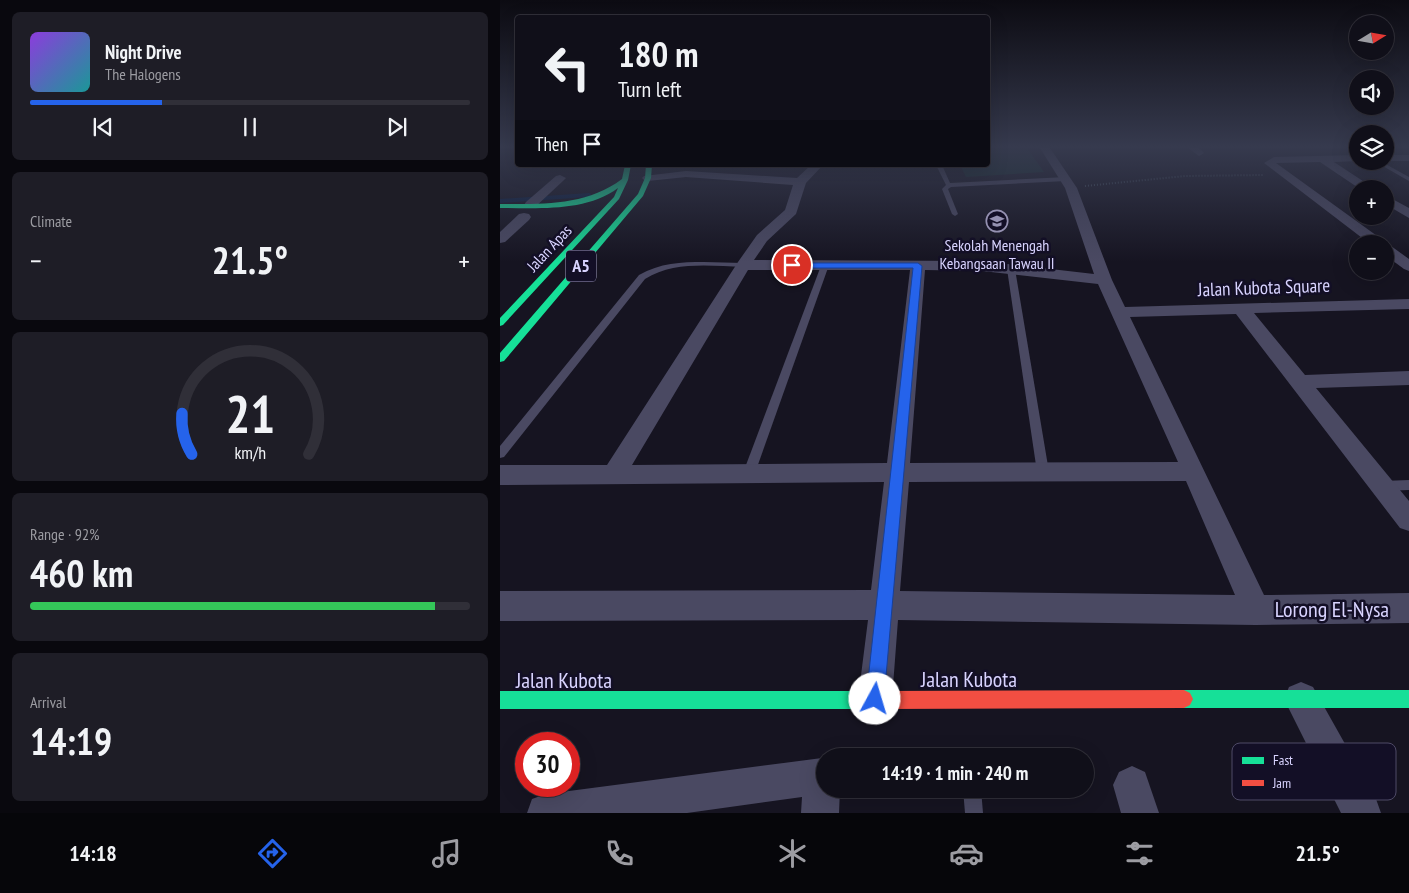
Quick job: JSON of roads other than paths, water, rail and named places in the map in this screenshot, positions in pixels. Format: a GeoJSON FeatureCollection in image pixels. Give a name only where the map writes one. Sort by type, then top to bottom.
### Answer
{"type":"FeatureCollection","features":[{"type":"Feature","properties":{"kind":"main road"},"geometry":{"type":"LineString","coordinates":[[500,206],[566,202],[607,194],[617,186]]}},
{"type":"Feature","properties":{"kind":"main road","name":"Jalan Apas"},"geometry":{"type":"LineString","coordinates":[[500,323],[617,198],[622,186]]}},
{"type":"Feature","properties":{"kind":"main road","name":"Jalan Apas"},"geometry":{"type":"LineString","coordinates":[[500,358],[625,215],[641,195],[644,186]]}},
{"type":"Feature","properties":{"kind":"main road"},"geometry":{"type":"LineString","coordinates":[[566,202],[594,206],[598,211],[599,218]]}},
{"type":"Feature","properties":{"kind":"main road","name":"Jalan Kubota"},"geometry":{"type":"LineString","coordinates":[[500,700],[876,690],[1301,699],[1409,698]]}},
{"type":"Feature","properties":{"kind":"street"},"geometry":{"type":"LineString","coordinates":[[500,239],[551,186]]}},
{"type":"Feature","properties":{"kind":"street"},"geometry":{"type":"LineString","coordinates":[[614,474],[743,265],[762,238],[791,211],[799,186]]}},
{"type":"Feature","properties":{"kind":"street"},"geometry":{"type":"LineString","coordinates":[[1070,186],[1104,280],[1194,471],[1256,610]]}},
{"type":"Feature","properties":{"kind":"street"},"geometry":{"type":"LineString","coordinates":[[1299,186],[1366,235]]}},
{"type":"Feature","properties":{"kind":"street"},"geometry":{"type":"LineString","coordinates":[[1394,205],[1409,214]]}},
{"type":"Feature","properties":{"kind":"street"},"geometry":{"type":"LineString","coordinates":[[1394,255],[1409,266]]}},
{"type":"Feature","properties":{"kind":"street"},"geometry":{"type":"LineString","coordinates":[[743,265],[982,266],[1104,280]]}},
{"type":"Feature","properties":{"kind":"street"},"geometry":{"type":"LineString","coordinates":[[876,690],[918,266]]}},
{"type":"Feature","properties":{"kind":"street","name":"Jalan Kubota Square"},"geometry":{"type":"LineString","coordinates":[[1119,312],[1409,304]]}},
{"type":"Feature","properties":{"kind":"street"},"geometry":{"type":"LineString","coordinates":[[1241,309],[1409,520]]}},
{"type":"Feature","properties":{"kind":"street"},"geometry":{"type":"LineString","coordinates":[[1299,382],[1409,378]]}},
{"type":"Feature","properties":{"kind":"street"},"geometry":{"type":"LineString","coordinates":[[500,475],[1194,471]]}},
{"type":"Feature","properties":{"kind":"street","name":"Lorong El-Nysa"},"geometry":{"type":"LineString","coordinates":[[500,606],[885,604],[1256,610],[1409,608]]}},
{"type":"Feature","properties":{"kind":"street"},"geometry":{"type":"LineString","coordinates":[[1301,699],[1325,743]]}},
{"type":"Feature","properties":{"kind":"street"},"geometry":{"type":"LineString","coordinates":[[546,813],[816,777]]}},
{"type":"Feature","properties":{"kind":"street"},"geometry":{"type":"LineString","coordinates":[[820,813],[822,798]]}},
{"type":"Feature","properties":{"kind":"street"},"geometry":{"type":"LineString","coordinates":[[1355,800],[1362,813]]}},
{"type":"Feature","properties":{"kind":"lane"},"geometry":{"type":"LineString","coordinates":[[948,186],[946,189],[955,214]]}},
{"type":"Feature","properties":{"kind":"lane"},"geometry":{"type":"LineString","coordinates":[[500,454],[642,277],[658,267],[743,265]]}},
{"type":"Feature","properties":{"kind":"lane"},"geometry":{"type":"LineString","coordinates":[[749,473],[826,265]]}},
{"type":"Feature","properties":{"kind":"lane"},"geometry":{"type":"LineString","coordinates":[[1011,269],[1043,472]]}},
{"type":"Feature","properties":{"kind":"lane"},"geometry":{"type":"LineString","coordinates":[[1382,486],[1409,485]]}},
{"type":"Feature","properties":{"kind":"lane"},"geometry":{"type":"LineString","coordinates":[[973,798],[974,813]]}},
{"type":"Feature","properties":{"kind":"waterway"},"geometry":{"type":"LineString","coordinates":[[500,201],[589,195]]}},
{"type":"Feature","properties":{"kind":"place","name":"Sekolah Menengah Kebangsaan Tawau II"},"geometry":{"type":"Point","coordinates":[997,221]}}]}
